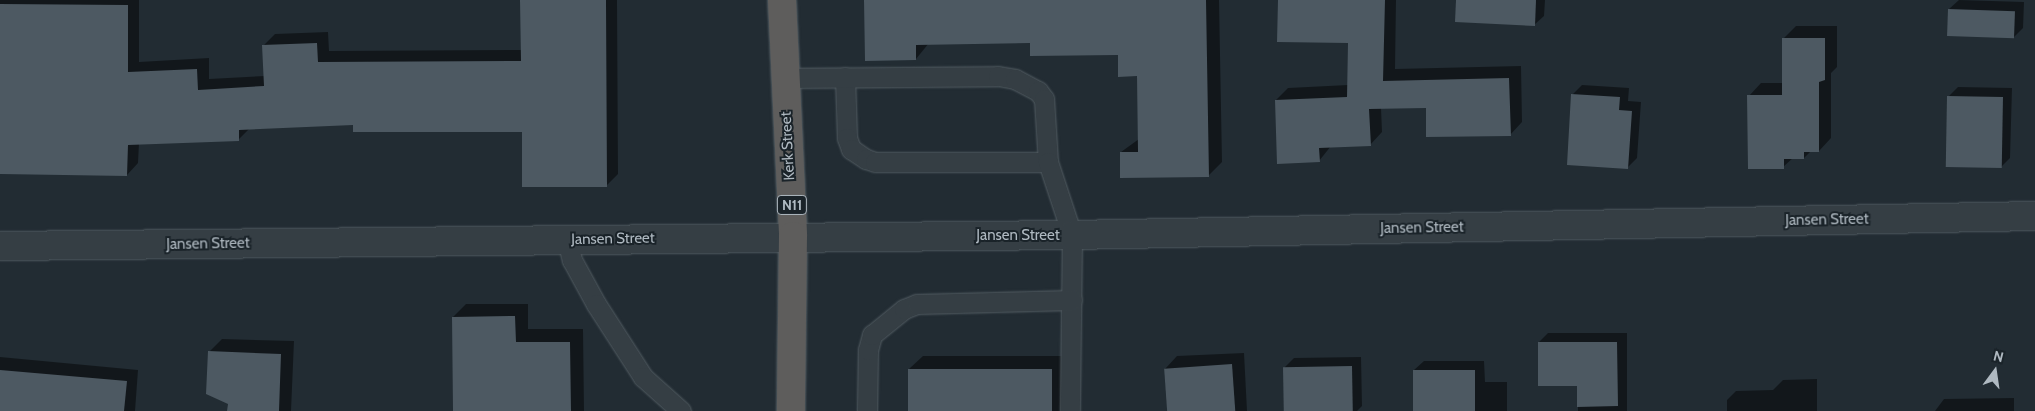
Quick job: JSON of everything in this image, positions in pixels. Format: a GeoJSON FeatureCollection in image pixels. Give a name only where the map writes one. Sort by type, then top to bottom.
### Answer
{"type":"FeatureCollection","features":[{"type":"Feature","properties":{"kind":"highway","name":"Kerk Street"},"geometry":{"type":"LineString","coordinates":[[782,0],[784,78],[793,236],[791,411]]}},
{"type":"Feature","properties":{"kind":"street","name":"Jansen Street"},"geometry":{"type":"LineString","coordinates":[[0,246],[793,236],[1072,236],[2035,216]]}},
{"type":"Feature","properties":{"kind":"lane"},"geometry":{"type":"LineString","coordinates":[[784,78],[998,76],[1027,84],[1044,99],[1048,162],[1072,236],[1070,411]]}},
{"type":"Feature","properties":{"kind":"lane"},"geometry":{"type":"LineString","coordinates":[[845,77],[847,138],[851,149],[866,159],[875,162],[1048,162]]}},
{"type":"Feature","properties":{"kind":"lane"},"geometry":{"type":"LineString","coordinates":[[566,239],[572,260],[596,304],[643,377],[681,411]]}},
{"type":"Feature","properties":{"kind":"lane"},"geometry":{"type":"LineString","coordinates":[[867,411],[868,350],[872,336],[904,309],[918,304],[1072,300]]}},
{"type":"Feature","properties":{"kind":"building"},"geometry":{"type":"Polygon","coordinates":[[[520,0],[606,0],[607,187],[522,187],[522,132],[353,132],[353,125],[239,130],[239,141],[128,145],[127,176],[0,174],[0,4],[128,5],[128,72],[197,69],[198,90],[264,86],[262,45],[317,43],[318,62],[521,61],[520,0]]]}},
{"type":"Feature","properties":{"kind":"building"},"geometry":{"type":"Polygon","coordinates":[[[864,0],[1206,0],[1209,177],[1120,178],[1120,152],[1138,152],[1137,76],[1118,77],[1118,55],[1030,56],[1030,43],[916,45],[916,60],[865,61],[864,0]]]}},
{"type":"Feature","properties":{"kind":"building"},"geometry":{"type":"Polygon","coordinates":[[[1278,0],[1385,0],[1383,81],[1509,78],[1511,136],[1426,137],[1426,108],[1369,109],[1371,146],[1319,148],[1320,162],[1277,164],[1275,100],[1347,97],[1348,43],[1277,42],[1278,0]]]}},
{"type":"Feature","properties":{"kind":"building"},"geometry":{"type":"Polygon","coordinates":[[[1456,0],[1536,0],[1535,26],[1455,22],[1456,0]]]}},
{"type":"Feature","properties":{"kind":"building"},"geometry":{"type":"Polygon","coordinates":[[[1948,9],[2015,11],[2014,38],[1947,36],[1948,9]]]}},
{"type":"Feature","properties":{"kind":"building"},"geometry":{"type":"Polygon","coordinates":[[[1782,38],[1825,38],[1825,80],[1819,82],[1819,152],[1804,152],[1804,159],[1784,159],[1784,169],[1748,169],[1747,95],[1782,95],[1782,38]]]}},
{"type":"Feature","properties":{"kind":"building"},"geometry":{"type":"Polygon","coordinates":[[[1571,94],[1620,97],[1619,110],[1632,111],[1628,169],[1567,165],[1571,94]]]}},
{"type":"Feature","properties":{"kind":"building"},"geometry":{"type":"Polygon","coordinates":[[[1947,96],[2003,97],[2002,168],[1946,167],[1947,96]]]}},
{"type":"Feature","properties":{"kind":"building"},"geometry":{"type":"Polygon","coordinates":[[[515,316],[516,342],[570,342],[571,411],[453,411],[452,317],[515,316]]]}},
{"type":"Feature","properties":{"kind":"building"},"geometry":{"type":"Polygon","coordinates":[[[1538,342],[1617,342],[1618,406],[1577,407],[1577,386],[1538,386],[1538,342]]]}},
{"type":"Feature","properties":{"kind":"building"},"geometry":{"type":"Polygon","coordinates":[[[208,351],[281,354],[279,411],[227,411],[228,404],[206,394],[208,351]]]}},
{"type":"Feature","properties":{"kind":"building"},"geometry":{"type":"Polygon","coordinates":[[[1232,364],[1235,411],[1167,411],[1164,369],[1232,364]]]}},
{"type":"Feature","properties":{"kind":"building"},"geometry":{"type":"Polygon","coordinates":[[[1352,366],[1353,411],[1284,411],[1283,367],[1352,366]]]}},
{"type":"Feature","properties":{"kind":"building"},"geometry":{"type":"Polygon","coordinates":[[[908,369],[1052,369],[1052,411],[908,411],[908,369]]]}},
{"type":"Feature","properties":{"kind":"building"},"geometry":{"type":"Polygon","coordinates":[[[0,370],[127,381],[124,411],[0,411],[0,370]]]}},
{"type":"Feature","properties":{"kind":"building"},"geometry":{"type":"Polygon","coordinates":[[[1413,370],[1475,370],[1475,411],[1413,411],[1413,370]]]}}]}
